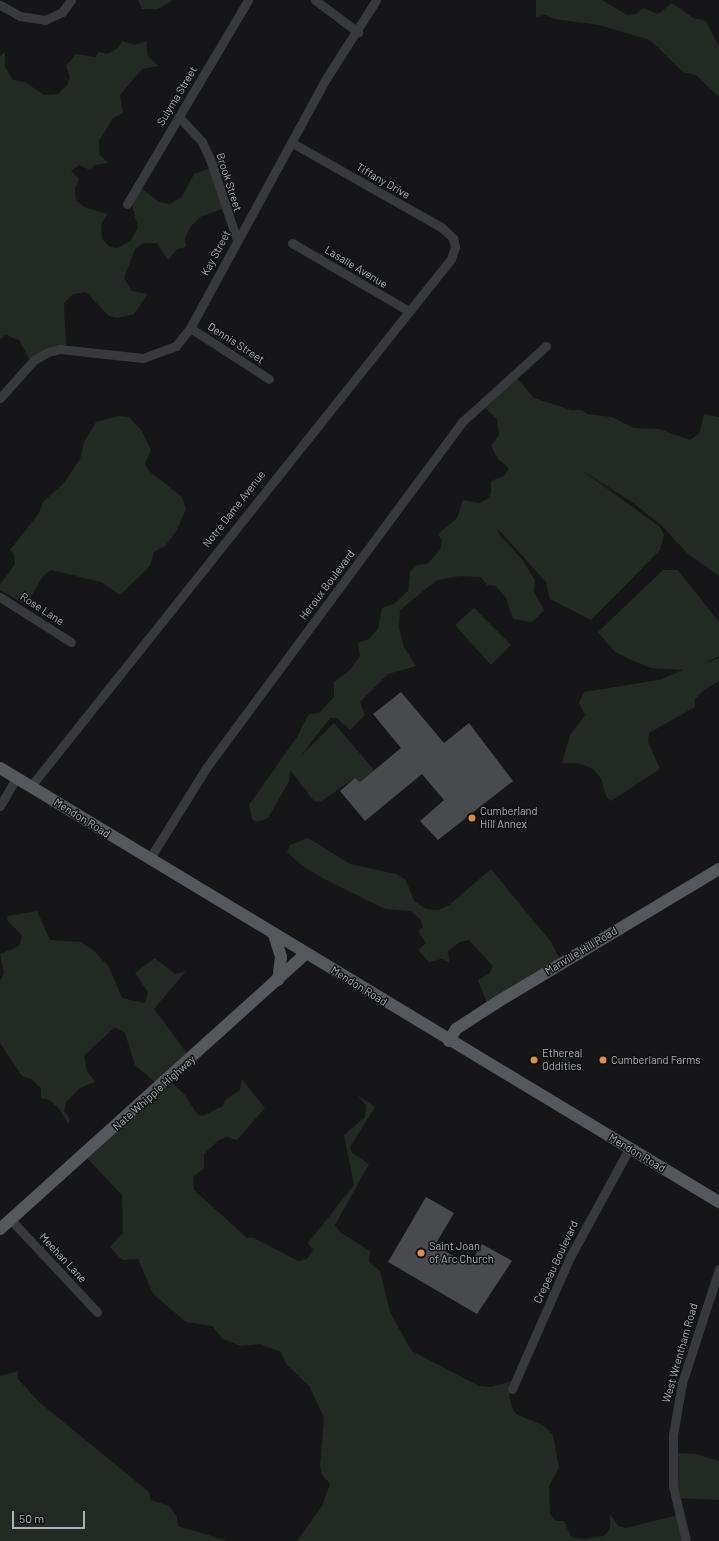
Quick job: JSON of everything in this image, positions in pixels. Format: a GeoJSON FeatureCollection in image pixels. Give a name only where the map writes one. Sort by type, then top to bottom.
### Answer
{"type":"FeatureCollection","features":[{"type":"Feature","properties":{"kind":"main road","name":"Mendon Road"},"geometry":{"type":"LineString","coordinates":[[0,768],[449,1041],[719,1202]]}},
{"type":"Feature","properties":{"kind":"main road","name":"Manville Hill Road"},"geometry":{"type":"LineString","coordinates":[[449,1041],[456,1029],[496,1003],[719,869]]}},
{"type":"Feature","properties":{"kind":"main road"},"geometry":{"type":"LineString","coordinates":[[274,935],[281,957],[278,980]]}},
{"type":"Feature","properties":{"kind":"main road","name":"Nate Whipple Highway"},"geometry":{"type":"LineString","coordinates":[[0,1229],[278,980],[306,953]]}},
{"type":"Feature","properties":{"kind":"street"},"geometry":{"type":"LineString","coordinates":[[0,5],[20,16],[45,20],[62,12],[71,0]]}},
{"type":"Feature","properties":{"kind":"street","name":"Sulyma Street"},"geometry":{"type":"LineString","coordinates":[[127,204],[248,0]]}},
{"type":"Feature","properties":{"kind":"street"},"geometry":{"type":"LineString","coordinates":[[315,0],[358,32]]}},
{"type":"Feature","properties":{"kind":"street","name":"Kay Street"},"geometry":{"type":"LineString","coordinates":[[0,398],[34,360],[48,352],[60,349],[143,358],[176,346],[190,328],[236,240],[327,78],[358,32],[376,0]]}},
{"type":"Feature","properties":{"kind":"street","name":"Brook Street"},"geometry":{"type":"LineString","coordinates":[[179,116],[198,136],[210,159],[236,240]]}},
{"type":"Feature","properties":{"kind":"street","name":"Tiffany Drive"},"geometry":{"type":"LineString","coordinates":[[291,142],[441,228],[453,238],[455,247]]}},
{"type":"Feature","properties":{"kind":"street","name":"Lasalle Avenue"},"geometry":{"type":"LineString","coordinates":[[292,243],[409,312]]}},
{"type":"Feature","properties":{"kind":"street","name":"Notre Dame Avenue"},"geometry":{"type":"LineString","coordinates":[[31,786],[451,259],[455,247]]}},
{"type":"Feature","properties":{"kind":"street","name":"Dennis Street"},"geometry":{"type":"LineString","coordinates":[[190,328],[269,379]]}},
{"type":"Feature","properties":{"kind":"street","name":"Heroux Boulevard"},"geometry":{"type":"LineString","coordinates":[[150,858],[206,768],[463,421],[546,346]]}},
{"type":"Feature","properties":{"kind":"street","name":"Rose Lane"},"geometry":{"type":"LineString","coordinates":[[0,597],[71,642]]}},
{"type":"Feature","properties":{"kind":"street"},"geometry":{"type":"LineString","coordinates":[[0,806],[16,778]]}},
{"type":"Feature","properties":{"kind":"street","name":"Crepeau Boulevard"},"geometry":{"type":"LineString","coordinates":[[512,1388],[570,1257],[629,1149]]}},
{"type":"Feature","properties":{"kind":"street","name":"Meehan Lane"},"geometry":{"type":"LineString","coordinates":[[11,1220],[97,1312]]}},
{"type":"Feature","properties":{"kind":"street","name":"West Wrentham Road"},"geometry":{"type":"LineString","coordinates":[[686,1541],[673,1486],[673,1435],[682,1383],[719,1269]]}},
{"type":"Feature","properties":{"kind":"shaded area"},"geometry":{"type":"Polygon","coordinates":[[[138,0],[173,0],[158,9],[142,9],[138,0]]]}},
{"type":"Feature","properties":{"kind":"shaded area"},"geometry":{"type":"Polygon","coordinates":[[[536,0],[602,0],[627,15],[636,14],[643,8],[658,14],[672,3],[693,18],[706,21],[719,47],[719,97],[696,75],[683,72],[650,40],[599,25],[555,19],[545,15],[536,17],[536,0]]]}},
{"type":"Feature","properties":{"kind":"shaded area"},"geometry":{"type":"Polygon","coordinates":[[[122,41],[135,45],[146,41],[148,56],[158,66],[142,69],[120,95],[123,113],[113,118],[99,141],[99,154],[108,163],[95,165],[90,170],[79,165],[71,171],[79,179],[75,189],[76,200],[84,207],[107,214],[101,225],[102,239],[110,247],[118,248],[131,240],[138,228],[131,201],[141,188],[159,202],[170,204],[182,197],[194,174],[211,168],[225,208],[200,217],[191,226],[185,238],[186,247],[177,249],[168,260],[157,243],[143,243],[135,249],[124,278],[132,291],[148,294],[134,314],[117,318],[109,316],[86,292],[73,294],[64,303],[66,345],[29,359],[19,340],[6,335],[0,339],[0,56],[5,52],[5,67],[13,80],[25,82],[44,95],[58,94],[68,84],[70,77],[66,66],[76,54],[95,57],[99,52],[107,54],[118,48],[122,41]]]}},
{"type":"Feature","properties":{"kind":"shaded area"},"geometry":{"type":"Polygon","coordinates":[[[514,375],[534,398],[571,410],[582,410],[587,414],[612,417],[634,428],[659,429],[690,440],[699,434],[704,414],[719,417],[719,576],[687,553],[661,525],[632,502],[583,471],[660,527],[664,535],[660,550],[591,620],[550,599],[546,582],[497,528],[499,534],[521,558],[535,580],[534,592],[544,610],[532,622],[513,619],[506,598],[496,586],[487,585],[481,577],[460,576],[437,580],[400,610],[399,628],[404,647],[416,666],[388,674],[360,702],[365,715],[350,730],[337,718],[330,718],[300,757],[334,723],[374,770],[360,782],[355,778],[320,802],[314,801],[290,770],[289,781],[268,818],[257,822],[252,819],[249,805],[297,737],[306,719],[310,714],[319,713],[334,697],[334,682],[349,671],[360,656],[358,643],[369,639],[378,629],[382,608],[394,604],[408,591],[410,572],[417,565],[427,564],[440,550],[442,541],[438,534],[457,518],[463,500],[479,503],[487,499],[491,494],[491,481],[504,476],[509,468],[498,459],[491,446],[499,435],[497,419],[481,404],[514,375]]]}},
{"type":"Feature","properties":{"kind":"shaded area"},"geometry":{"type":"Polygon","coordinates":[[[118,416],[129,417],[142,431],[151,450],[145,463],[149,471],[182,497],[186,509],[176,532],[165,546],[154,552],[150,566],[120,595],[101,582],[51,570],[43,576],[26,605],[0,590],[0,585],[15,564],[14,554],[10,550],[39,513],[43,502],[63,484],[80,459],[84,442],[96,422],[118,416]]]}},
{"type":"Feature","properties":{"kind":"shaded area"},"geometry":{"type":"Polygon","coordinates":[[[663,570],[678,570],[719,622],[719,656],[703,664],[719,658],[719,681],[703,691],[695,699],[695,707],[649,733],[648,742],[660,769],[611,801],[606,796],[601,778],[593,769],[578,763],[562,763],[570,735],[585,715],[579,703],[584,692],[659,680],[683,670],[651,668],[629,659],[614,651],[598,632],[663,570]]]}},
{"type":"Feature","properties":{"kind":"shaded area"},"geometry":{"type":"Polygon","coordinates":[[[474,608],[511,645],[491,665],[455,625],[474,608]]]}},
{"type":"Feature","properties":{"kind":"shaded area"},"geometry":{"type":"Polygon","coordinates":[[[308,838],[350,864],[396,874],[406,880],[414,901],[426,909],[438,910],[448,906],[491,869],[551,942],[560,959],[487,1003],[478,980],[490,973],[493,966],[469,940],[460,942],[448,951],[449,962],[441,959],[429,962],[418,950],[426,943],[418,931],[423,927],[421,920],[411,911],[385,909],[322,878],[300,864],[287,852],[290,845],[308,838]]]}},
{"type":"Feature","properties":{"kind":"shaded area"},"geometry":{"type":"Polygon","coordinates":[[[37,911],[50,940],[81,942],[93,950],[109,967],[122,998],[145,1003],[148,992],[135,973],[155,958],[175,974],[186,971],[154,1009],[190,1057],[167,1078],[185,1095],[197,1114],[202,1116],[223,1106],[225,1100],[240,1090],[242,1079],[265,1108],[237,1140],[227,1137],[219,1140],[204,1154],[204,1168],[193,1177],[194,1190],[247,1238],[254,1238],[298,1261],[307,1259],[313,1250],[308,1243],[354,1185],[344,1135],[365,1117],[366,1105],[357,1095],[375,1107],[350,1147],[352,1153],[369,1164],[335,1225],[340,1232],[370,1251],[369,1262],[380,1271],[390,1312],[412,1351],[479,1386],[491,1387],[515,1380],[509,1395],[513,1410],[518,1415],[543,1425],[553,1435],[559,1468],[549,1486],[550,1514],[556,1521],[564,1521],[571,1537],[583,1539],[604,1536],[610,1529],[610,1514],[618,1526],[626,1528],[678,1515],[687,1541],[297,1541],[322,1506],[330,1484],[321,1473],[320,1465],[324,1418],[310,1387],[286,1364],[281,1352],[260,1344],[241,1346],[223,1339],[212,1326],[186,1322],[153,1294],[138,1259],[122,1260],[110,1247],[123,1233],[122,1195],[83,1154],[157,1084],[135,1065],[125,1033],[115,1027],[84,1056],[87,1071],[95,1082],[80,1088],[66,1102],[64,1111],[70,1119],[68,1124],[60,1110],[50,1100],[41,1098],[41,1088],[31,1079],[22,1076],[0,1043],[0,981],[4,973],[0,954],[15,948],[20,944],[22,935],[7,920],[8,916],[37,911]]]}},
{"type":"Feature","properties":{"kind":"shaded area"},"geometry":{"type":"Polygon","coordinates":[[[18,1371],[18,1379],[39,1402],[149,1492],[151,1500],[169,1506],[177,1517],[178,1526],[228,1541],[0,1541],[0,1376],[18,1371]]]}},
{"type":"Feature","properties":{"kind":"shaded area"},"geometry":{"type":"Polygon","coordinates":[[[677,1453],[696,1454],[719,1461],[719,1500],[676,1498],[677,1453]]]}},
{"type":"Feature","properties":{"kind":"building"},"geometry":{"type":"Polygon","coordinates":[[[401,692],[444,743],[469,723],[513,781],[438,840],[420,821],[444,800],[422,774],[365,821],[340,791],[355,778],[360,782],[401,748],[373,714],[401,692]]]}},
{"type":"Feature","properties":{"kind":"building","name":"Saint Joan of Arc Church"},"geometry":{"type":"Polygon","coordinates":[[[426,1197],[454,1213],[435,1245],[469,1265],[482,1244],[512,1261],[477,1314],[388,1262],[426,1197]]]}},
{"type":"Feature","properties":{"kind":"place","name":"Cumberland Hill Annex"},"geometry":{"type":"Point","coordinates":[472,818]}},
{"type":"Feature","properties":{"kind":"place","name":"Ethereal Oddities"},"geometry":{"type":"Point","coordinates":[534,1060]}},
{"type":"Feature","properties":{"kind":"place","name":"Cumberland Farms"},"geometry":{"type":"Point","coordinates":[603,1060]}},
{"type":"Feature","properties":{"kind":"place","name":"Saint Joan of Arc Church"},"geometry":{"type":"Point","coordinates":[421,1253]}}]}
